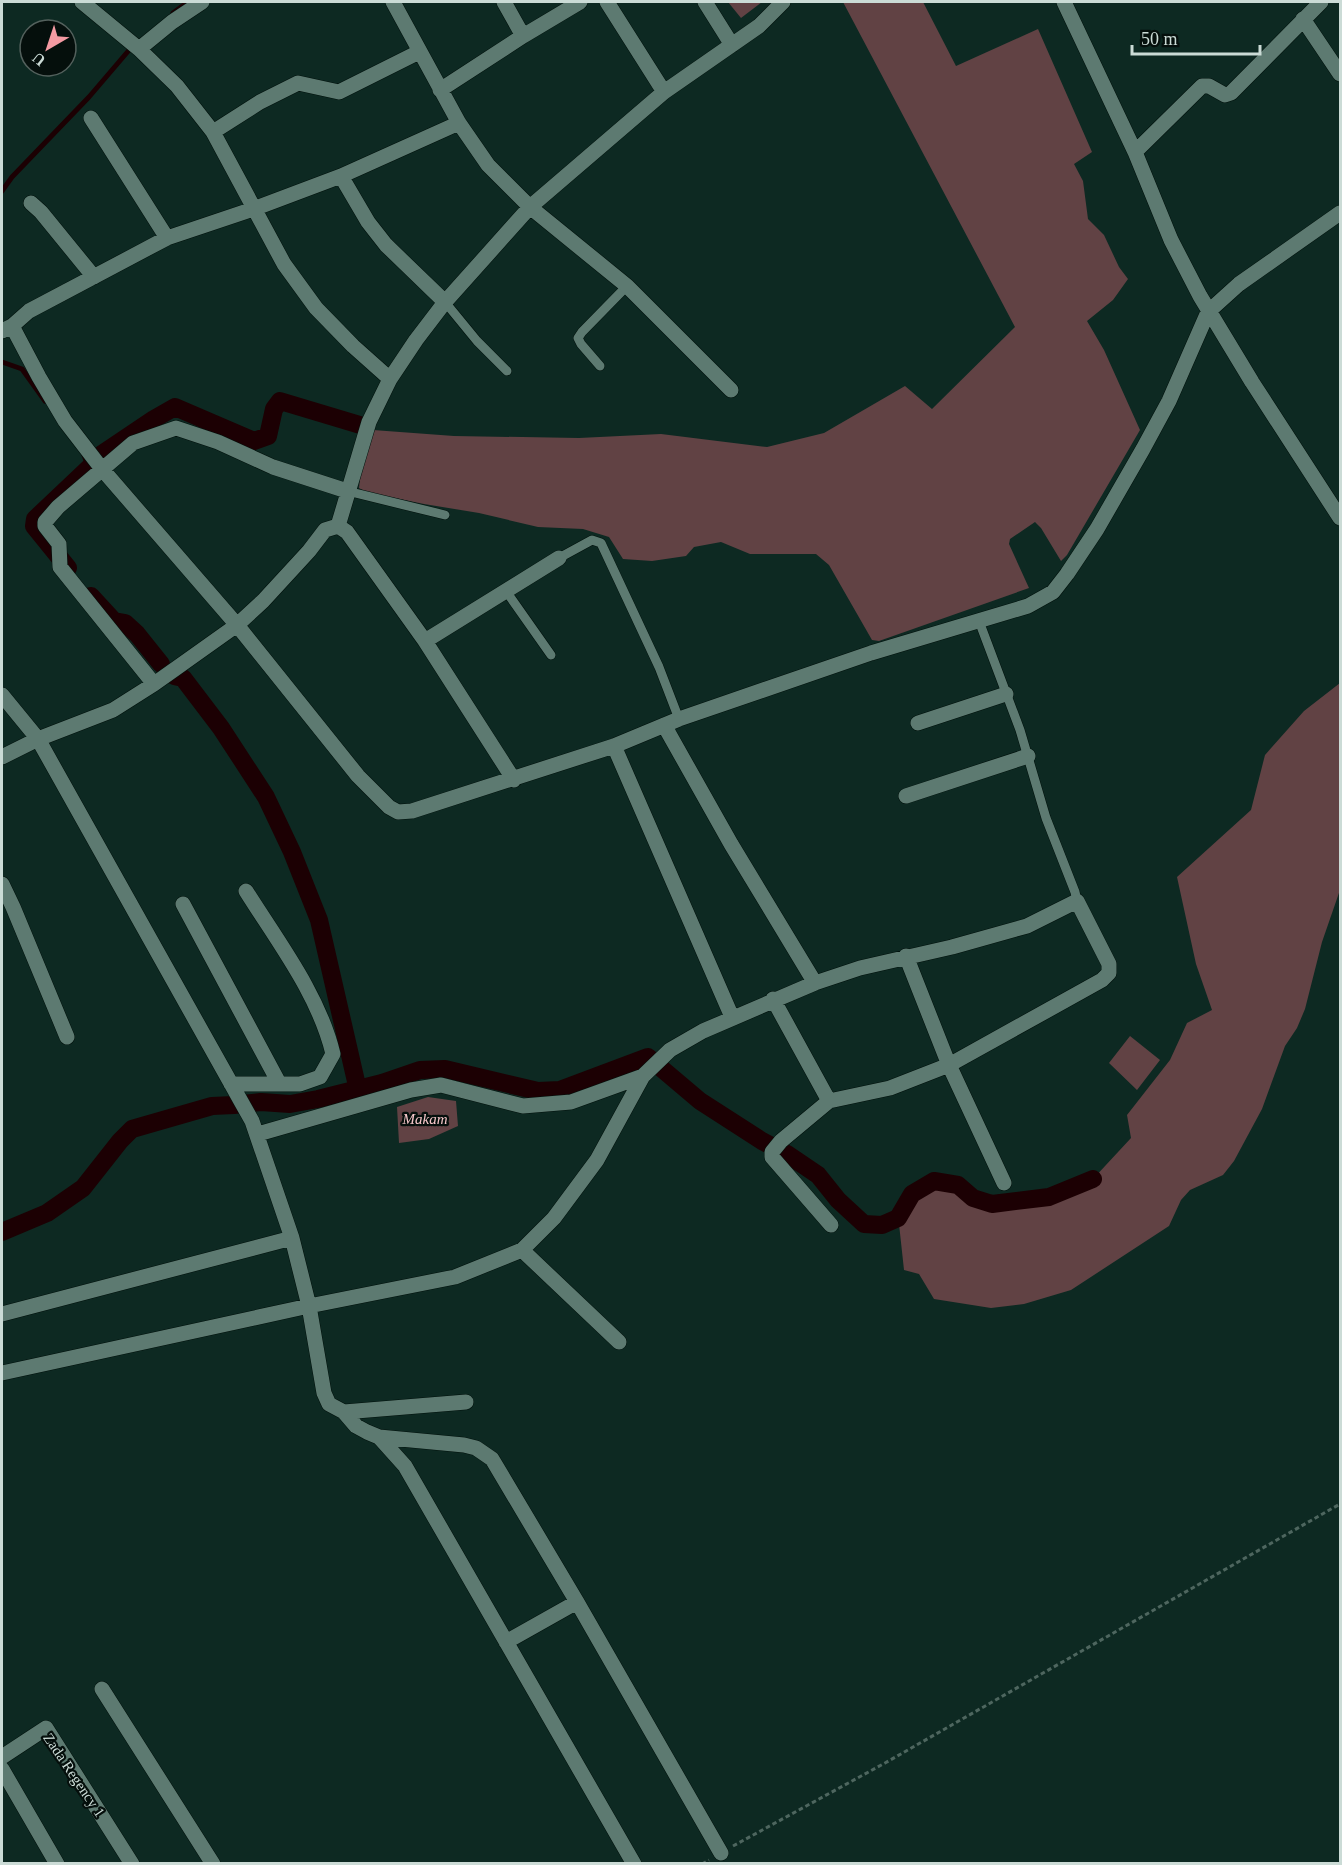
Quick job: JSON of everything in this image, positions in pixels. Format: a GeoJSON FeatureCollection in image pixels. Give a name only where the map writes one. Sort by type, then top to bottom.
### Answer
{"type":"FeatureCollection","features":[{"type":"Feature","properties":{"kind":"street"},"geometry":{"type":"LineString","coordinates":[[82,2],[177,86],[213,132],[256,208],[284,264],[316,308],[352,346],[390,379]]}},
{"type":"Feature","properties":{"kind":"street"},"geometry":{"type":"LineString","coordinates":[[139,50],[172,22],[202,2]]}},
{"type":"Feature","properties":{"kind":"street"},"geometry":{"type":"LineString","coordinates":[[393,2],[459,123],[488,165],[530,207],[627,286],[731,390]]}},
{"type":"Feature","properties":{"kind":"street"},"geometry":{"type":"LineString","coordinates":[[504,2],[523,36]]}},
{"type":"Feature","properties":{"kind":"street"},"geometry":{"type":"LineString","coordinates":[[440,90],[580,2]]}},
{"type":"Feature","properties":{"kind":"street"},"geometry":{"type":"LineString","coordinates":[[607,2],[664,92]]}},
{"type":"Feature","properties":{"kind":"street"},"geometry":{"type":"LineString","coordinates":[[705,2],[732,45]]}},
{"type":"Feature","properties":{"kind":"street"},"geometry":{"type":"LineString","coordinates":[[338,526],[369,422],[390,379],[445,302],[530,207],[664,92],[759,26],[783,2]]}},
{"type":"Feature","properties":{"kind":"street"},"geometry":{"type":"LineString","coordinates":[[1065,2],[1135,152],[1171,240],[1209,312],[1341,519]]}},
{"type":"Feature","properties":{"kind":"street"},"geometry":{"type":"LineString","coordinates":[[1135,152],[1202,87],[1209,86],[1225,95],[1231,93],[1321,2]]}},
{"type":"Feature","properties":{"kind":"street"},"geometry":{"type":"LineString","coordinates":[[1303,19],[1341,74]]}},
{"type":"Feature","properties":{"kind":"street"},"geometry":{"type":"LineString","coordinates":[[213,132],[260,102],[298,83],[339,92],[419,52]]}},
{"type":"Feature","properties":{"kind":"street"},"geometry":{"type":"LineString","coordinates":[[92,118],[166,238]]}},
{"type":"Feature","properties":{"kind":"street"},"geometry":{"type":"LineString","coordinates":[[459,123],[341,176],[166,238],[29,311],[7,328],[65,421],[102,469],[237,625],[352,769],[389,807],[398,812],[412,811],[514,780],[614,746],[679,719],[871,653],[1028,606],[1053,592],[1097,529],[1143,449],[1169,401],[1209,312],[1239,284],[1339,220]]}},
{"type":"Feature","properties":{"kind":"street"},"geometry":{"type":"LineString","coordinates":[[341,176],[368,222],[386,245],[445,302]]}},
{"type":"Feature","properties":{"kind":"street"},"geometry":{"type":"LineString","coordinates":[[31,203],[94,277]]}},
{"type":"Feature","properties":{"kind":"street"},"geometry":{"type":"LineString","coordinates":[[154,684],[60,567],[59,544],[45,526],[45,522],[58,507],[133,443],[176,428],[218,442],[273,467],[347,491]]}},
{"type":"Feature","properties":{"kind":"street"},"geometry":{"type":"LineString","coordinates":[[2,757],[38,739],[113,710],[154,684],[237,625],[263,602],[325,530],[338,526]]}},
{"type":"Feature","properties":{"kind":"street"},"geometry":{"type":"LineString","coordinates":[[338,526],[347,532],[425,641],[514,780]]}},
{"type":"Feature","properties":{"kind":"street"},"geometry":{"type":"LineString","coordinates":[[425,641],[559,558]]}},
{"type":"Feature","properties":{"kind":"street"},"geometry":{"type":"LineString","coordinates":[[918,723],[1006,694]]}},
{"type":"Feature","properties":{"kind":"street"},"geometry":{"type":"LineString","coordinates":[[2,695],[38,739],[255,1127],[292,1238],[309,1306],[324,1393],[329,1404],[344,1412],[356,1426],[380,1437],[464,1445],[476,1448],[492,1459],[721,1852]]}},
{"type":"Feature","properties":{"kind":"street"},"geometry":{"type":"LineString","coordinates":[[664,725],[815,983]]}},
{"type":"Feature","properties":{"kind":"street"},"geometry":{"type":"LineString","coordinates":[[614,746],[732,1017]]}},
{"type":"Feature","properties":{"kind":"street"},"geometry":{"type":"LineString","coordinates":[[906,796],[1028,756]]}},
{"type":"Feature","properties":{"kind":"street"},"geometry":{"type":"LineString","coordinates":[[2,884],[67,1037]]}},
{"type":"Feature","properties":{"kind":"street"},"geometry":{"type":"LineString","coordinates":[[231,1084],[300,1084],[320,1077],[333,1054],[327,1029],[300,978],[246,891]]}},
{"type":"Feature","properties":{"kind":"street"},"geometry":{"type":"LineString","coordinates":[[255,1127],[441,1085],[523,1106],[571,1102],[650,1069],[685,1040],[773,999],[860,968],[952,947],[1027,926],[1077,901],[1109,964],[1109,973],[1102,980],[949,1065],[890,1089],[829,1101],[777,1147],[772,1157],[831,1225]]}},
{"type":"Feature","properties":{"kind":"street"},"geometry":{"type":"LineString","coordinates":[[183,904],[279,1083]]}},
{"type":"Feature","properties":{"kind":"street"},"geometry":{"type":"LineString","coordinates":[[906,956],[949,1065],[1004,1183]]}},
{"type":"Feature","properties":{"kind":"street"},"geometry":{"type":"LineString","coordinates":[[773,999],[829,1101]]}},
{"type":"Feature","properties":{"kind":"street"},"geometry":{"type":"LineString","coordinates":[[2,1373],[309,1306],[455,1277],[522,1250],[554,1218],[597,1160],[650,1069]]}},
{"type":"Feature","properties":{"kind":"street"},"geometry":{"type":"LineString","coordinates":[[2,1314],[292,1238]]}},
{"type":"Feature","properties":{"kind":"street"},"geometry":{"type":"LineString","coordinates":[[522,1250],[619,1342]]}},
{"type":"Feature","properties":{"kind":"street"},"geometry":{"type":"LineString","coordinates":[[344,1412],[466,1402]]}},
{"type":"Feature","properties":{"kind":"street"},"geometry":{"type":"LineString","coordinates":[[380,1437],[405,1466],[634,1863]]}},
{"type":"Feature","properties":{"kind":"street"},"geometry":{"type":"LineString","coordinates":[[506,1641],[577,1602]]}},
{"type":"Feature","properties":{"kind":"street"},"geometry":{"type":"LineString","coordinates":[[102,1689],[213,1863]]}},
{"type":"Feature","properties":{"kind":"street","name":"Zada Regency 1"},"geometry":{"type":"LineString","coordinates":[[2,1757],[46,1728],[131,1863]]}},
{"type":"Feature","properties":{"kind":"street"},"geometry":{"type":"LineString","coordinates":[[2,1769],[57,1863]]}},
{"type":"Feature","properties":{"kind":"lane"},"geometry":{"type":"LineString","coordinates":[[600,366],[578,338],[627,286]]}},
{"type":"Feature","properties":{"kind":"lane"},"geometry":{"type":"LineString","coordinates":[[445,302],[477,341],[507,371]]}},
{"type":"Feature","properties":{"kind":"lane"},"geometry":{"type":"LineString","coordinates":[[347,491],[445,515]]}},
{"type":"Feature","properties":{"kind":"lane"},"geometry":{"type":"LineString","coordinates":[[559,558],[592,540],[601,543],[659,667],[679,719]]}},
{"type":"Feature","properties":{"kind":"lane"},"geometry":{"type":"LineString","coordinates":[[506,591],[551,655]]}},
{"type":"Feature","properties":{"kind":"lane"},"geometry":{"type":"LineString","coordinates":[[979,621],[1028,756],[1046,818],[1077,901]]}},
{"type":"Feature","properties":{"kind":"path"},"geometry":{"type":"LineString","coordinates":[[721,1852],[885,1763],[1341,1504]]}},
{"type":"Feature","properties":{"kind":"green space"},"geometry":{"type":"Polygon","coordinates":[[[728,2],[762,2],[741,18],[728,2]]]}},
{"type":"Feature","properties":{"kind":"green space"},"geometry":{"type":"Polygon","coordinates":[[[843,2],[923,2],[956,66],[1038,29],[1092,152],[1074,164],[1083,181],[1088,219],[1104,235],[1119,267],[1128,279],[1113,300],[1087,321],[1104,350],[1140,430],[1067,555],[1061,561],[1035,522],[1010,539],[1009,544],[1029,588],[879,641],[872,640],[829,565],[816,554],[750,554],[721,542],[694,547],[686,556],[652,561],[623,559],[609,537],[583,529],[538,527],[479,513],[366,492],[359,488],[362,461],[373,430],[454,436],[579,438],[661,434],[767,447],[824,433],[905,386],[932,409],[1015,327],[843,2]]]}},
{"type":"Feature","properties":{"kind":"green space"},"geometry":{"type":"Polygon","coordinates":[[[1340,683],[1340,890],[1322,942],[1305,1009],[1297,1028],[1285,1046],[1262,1109],[1234,1161],[1223,1175],[1190,1190],[1181,1200],[1169,1226],[1071,1290],[1024,1304],[991,1308],[934,1299],[919,1274],[904,1270],[899,1224],[917,1198],[936,1188],[958,1194],[972,1206],[993,1210],[1050,1202],[1095,1183],[1093,1179],[1131,1138],[1127,1115],[1170,1060],[1187,1023],[1212,1010],[1196,964],[1177,877],[1251,810],[1265,755],[1304,711],[1340,683]]]}},
{"type":"Feature","properties":{"kind":"green space"},"geometry":{"type":"Polygon","coordinates":[[[1130,1036],[1160,1060],[1137,1090],[1109,1063],[1130,1036]]]}},
{"type":"Feature","properties":{"kind":"green space","name":"Makam"},"geometry":{"type":"Polygon","coordinates":[[[428,1097],[456,1101],[458,1126],[429,1139],[399,1143],[397,1107],[428,1097]]]}},
{"type":"Feature","properties":{"kind":"waterway"},"geometry":{"type":"LineString","coordinates":[[173,13],[188,2]]}},
{"type":"Feature","properties":{"kind":"waterway"},"geometry":{"type":"LineString","coordinates":[[2,191],[12,177],[89,97],[130,49]]}},
{"type":"Feature","properties":{"kind":"waterway"},"geometry":{"type":"LineString","coordinates":[[2,362],[22,369],[45,401]]}},
{"type":"Feature","properties":{"kind":"waterway"},"geometry":{"type":"LineString","coordinates":[[102,454],[175,407],[254,441],[268,436],[274,409],[280,401],[360,425]]}},
{"type":"Feature","properties":{"kind":"waterway"},"geometry":{"type":"LineString","coordinates":[[84,455],[89,468]]}},
{"type":"Feature","properties":{"kind":"waterway"},"geometry":{"type":"LineString","coordinates":[[68,568],[34,526],[35,519],[92,465]]}},
{"type":"Feature","properties":{"kind":"waterway"},"geometry":{"type":"LineString","coordinates":[[91,596],[114,621],[125,623],[137,634],[161,664]]}},
{"type":"Feature","properties":{"kind":"waterway"},"geometry":{"type":"LineString","coordinates":[[174,676],[183,678],[221,728],[266,797],[292,852],[319,920],[358,1090]]}},
{"type":"Feature","properties":{"kind":"waterway"},"geometry":{"type":"LineString","coordinates":[[2,1232],[47,1213],[83,1188],[132,1129],[212,1106],[261,1102],[290,1104],[382,1083],[420,1070],[445,1069],[538,1091],[560,1090],[648,1057],[700,1101],[818,1175],[838,1200],[864,1224],[882,1225],[898,1218],[912,1194],[934,1181],[958,1185],[973,1198],[992,1204],[1049,1197],[1093,1179]]}}]}
